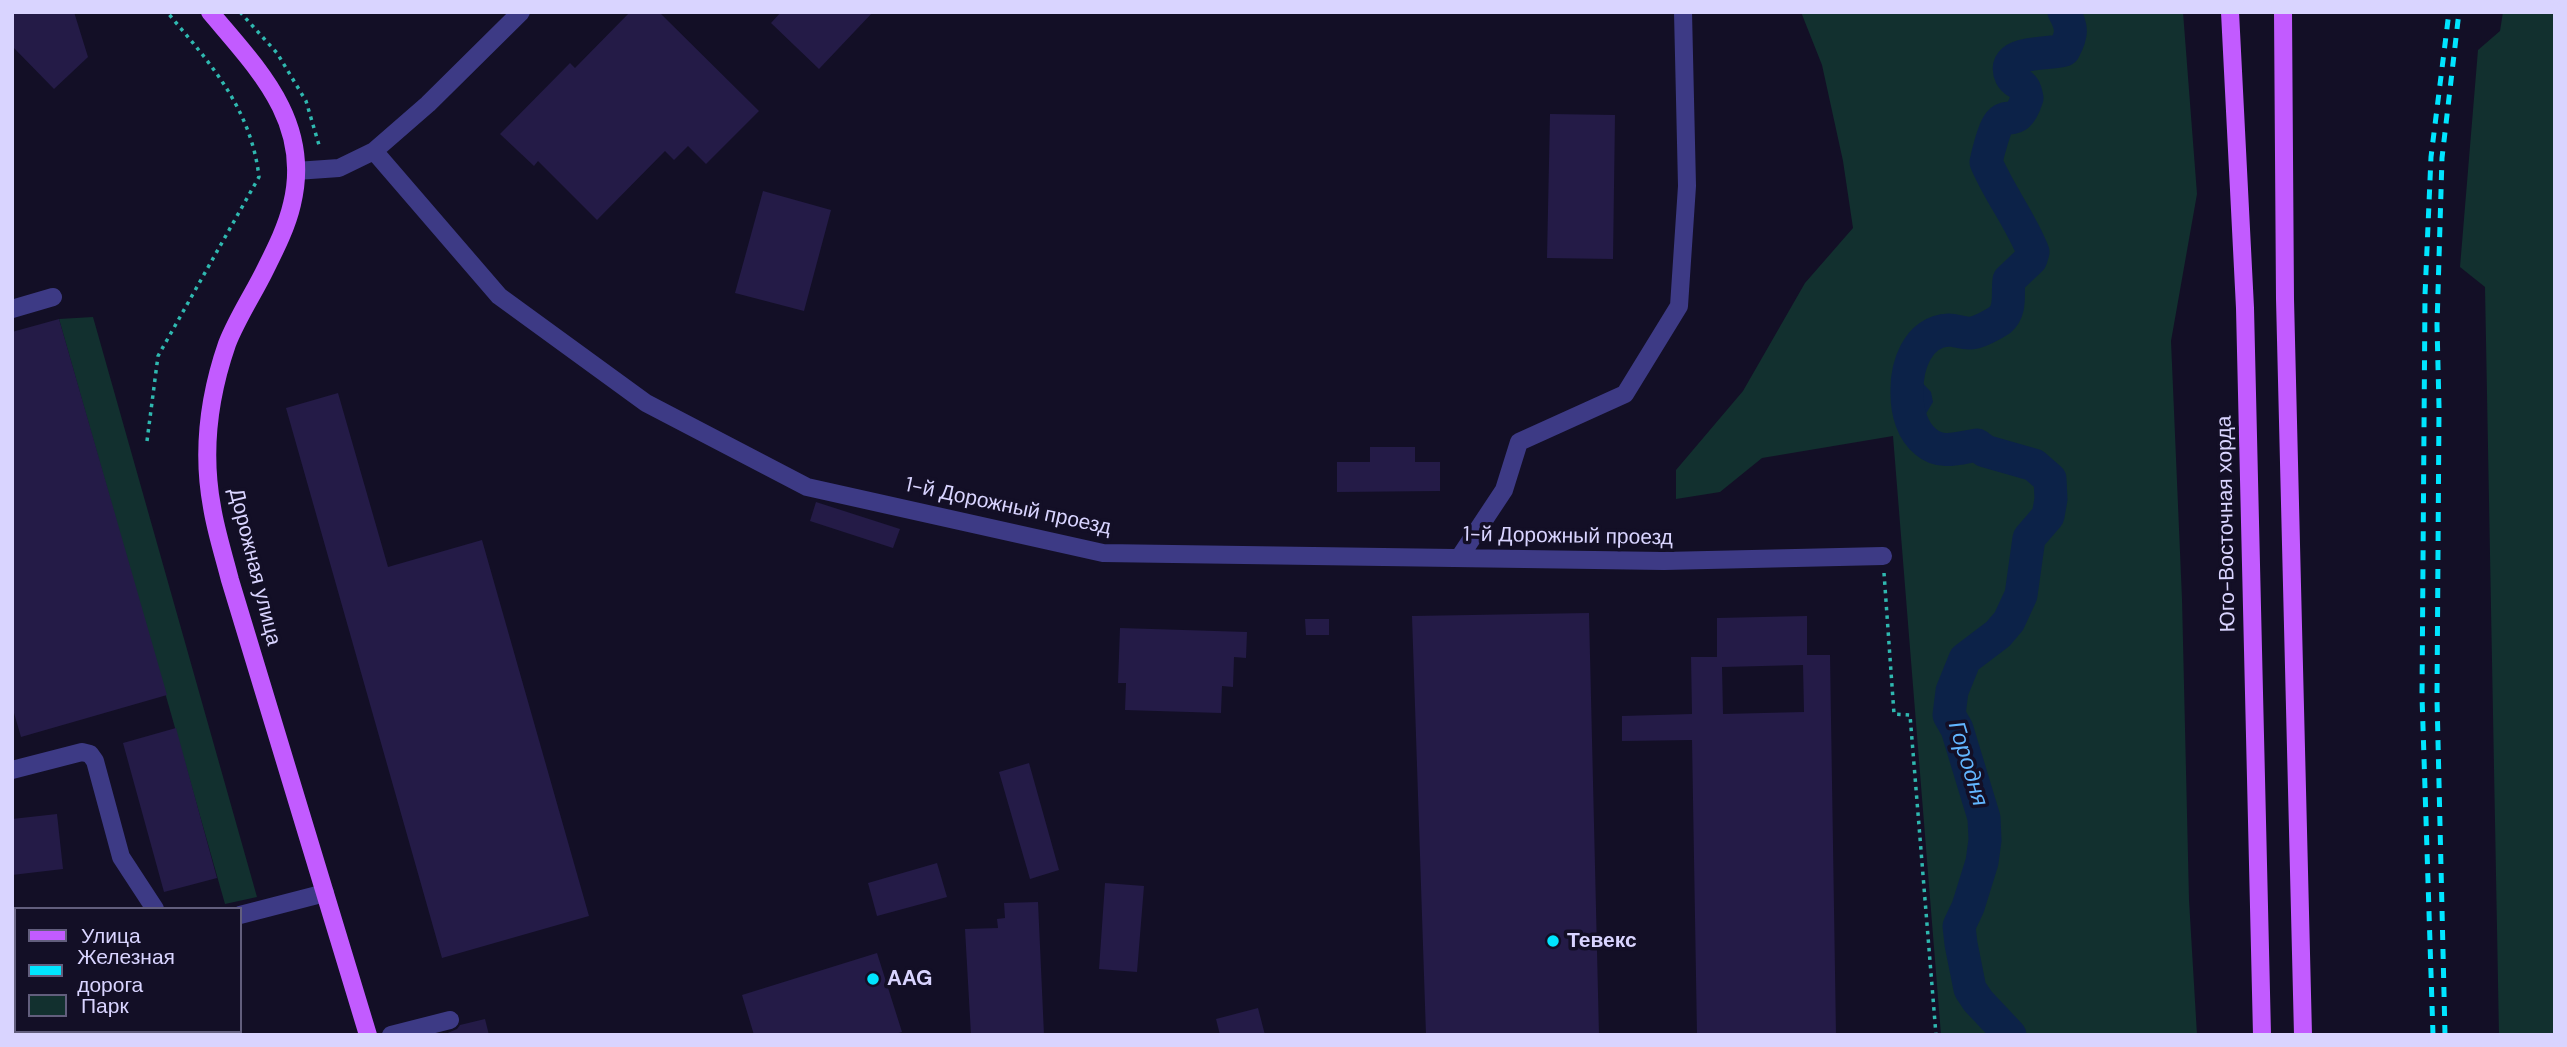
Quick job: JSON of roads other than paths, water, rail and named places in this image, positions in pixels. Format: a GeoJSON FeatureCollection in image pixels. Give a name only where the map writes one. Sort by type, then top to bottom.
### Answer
{"type":"FeatureCollection","features":[{"type":"Feature","properties":{"kind":"main road","name":"Дорожная улица"},"geometry":{"type":"LineString","coordinates":[[210,12],[259,70],[283,108],[295,143],[296,171],[292,204],[281,236],[228,343],[214,391],[206,446],[212,507],[230,580],[368,1035]]}},
{"type":"Feature","properties":{"kind":"main road","name":"Юго-Восточная хорда"},"geometry":{"type":"LineString","coordinates":[[2230,12],[2245,308],[2262,1035]]}},
{"type":"Feature","properties":{"kind":"main road"},"geometry":{"type":"LineString","coordinates":[[2283,12],[2285,299],[2302,1035]]}},
{"type":"Feature","properties":{"kind":"street"},"geometry":{"type":"LineString","coordinates":[[296,171],[339,168],[374,151],[428,104],[521,12]]}},
{"type":"Feature","properties":{"kind":"street"},"geometry":{"type":"LineString","coordinates":[[1459,558],[1504,490],[1519,442],[1625,394],[1679,306],[1687,186],[1683,12]]}},
{"type":"Feature","properties":{"kind":"street","name":"1-й Дорожный проезд"},"geometry":{"type":"LineString","coordinates":[[374,151],[499,296],[646,403],[807,487],[1103,553],[1664,561],[1883,556]]}},
{"type":"Feature","properties":{"kind":"street"},"geometry":{"type":"LineString","coordinates":[[12,309],[53,298]]}},
{"type":"Feature","properties":{"kind":"street"},"geometry":{"type":"LineString","coordinates":[[12,769],[82,752],[90,754],[95,761],[121,857],[154,907]]}},
{"type":"Feature","properties":{"kind":"street"},"geometry":{"type":"LineString","coordinates":[[242,914],[325,893]]}},
{"type":"Feature","properties":{"kind":"street"},"geometry":{"type":"LineString","coordinates":[[391,1035],[450,1020]]}},
{"type":"Feature","properties":{"kind":"water"},"geometry":{"type":"Polygon","coordinates":[[[1913,373],[1931,392],[1933,402],[1921,422],[1900,418],[1894,403],[1899,377],[1913,373]]]}},
{"type":"Feature","properties":{"kind":"waterway","name":"Городня"},"geometry":{"type":"LineString","coordinates":[[2010,1035],[1970,989],[1961,944],[1959,926],[1982,862],[1984,818],[1957,729],[1949,715],[1952,691],[1965,659],[1998,634],[2009,621],[2021,595],[2029,538],[2048,516],[2050,479],[2034,465],[1985,451],[1977,445],[1950,449],[1932,446],[1921,437],[1911,420],[1907,384],[1911,362],[1921,344],[1929,337],[1949,330],[1974,333],[2004,316],[2008,306],[2009,280],[2031,259],[2033,252],[2028,241],[1986,162],[1999,123],[2020,113],[2027,98],[2024,88],[2011,76],[2009,67],[2012,61],[2028,55],[2064,50],[2070,31],[2064,12]]}},
{"type":"Feature","properties":{"kind":"railway"},"geometry":{"type":"LineString","coordinates":[[2433,1035],[2422,696],[2425,295],[2431,157],[2449,12]]}},
{"type":"Feature","properties":{"kind":"railway"},"geometry":{"type":"LineString","coordinates":[[2445,1035],[2437,699],[2437,325],[2442,158],[2459,12]]}},
{"type":"Feature","properties":{"kind":"place","name":"Тевекс"},"geometry":{"type":"Point","coordinates":[1553,941]}},
{"type":"Feature","properties":{"kind":"place","name":"AAG"},"geometry":{"type":"Point","coordinates":[873,979]}}]}
